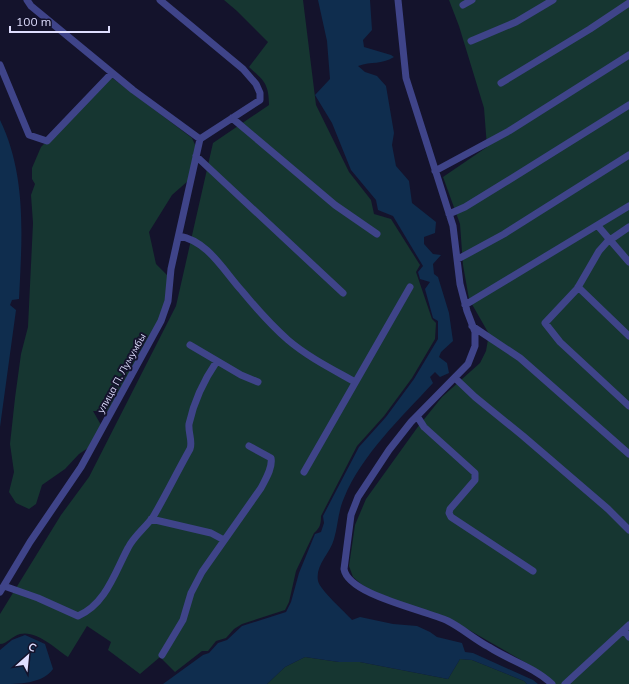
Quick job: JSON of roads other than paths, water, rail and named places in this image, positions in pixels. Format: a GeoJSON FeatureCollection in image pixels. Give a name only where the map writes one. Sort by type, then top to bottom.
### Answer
{"type":"FeatureCollection","features":[{"type":"Feature","properties":{"kind":"street"},"geometry":{"type":"LineString","coordinates":[[26,0],[31,6],[112,73],[200,139],[260,100],[260,93],[256,84],[243,69],[160,0]]}},
{"type":"Feature","properties":{"kind":"street"},"geometry":{"type":"LineString","coordinates":[[398,0],[406,78],[453,226],[460,284],[476,338],[473,353],[468,364],[456,378],[417,416],[389,450],[353,507],[344,570],[345,576],[349,581],[376,595],[447,620],[481,643],[536,672],[552,684]]}},
{"type":"Feature","properties":{"kind":"street"},"geometry":{"type":"LineString","coordinates":[[463,5],[472,0]]}},
{"type":"Feature","properties":{"kind":"street"},"geometry":{"type":"LineString","coordinates":[[471,41],[516,22],[553,0]]}},
{"type":"Feature","properties":{"kind":"street"},"geometry":{"type":"LineString","coordinates":[[501,83],[590,29],[629,3]]}},
{"type":"Feature","properties":{"kind":"street"},"geometry":{"type":"LineString","coordinates":[[435,171],[509,131],[629,55]]}},
{"type":"Feature","properties":{"kind":"street"},"geometry":{"type":"LineString","coordinates":[[0,65],[29,135],[48,141],[112,73]]}},
{"type":"Feature","properties":{"kind":"street"},"geometry":{"type":"LineString","coordinates":[[449,214],[465,207],[629,105]]}},
{"type":"Feature","properties":{"kind":"street"},"geometry":{"type":"LineString","coordinates":[[232,118],[335,205],[377,234]]}},
{"type":"Feature","properties":{"kind":"street","name":"улица П. Лумумбы"},"geometry":{"type":"LineString","coordinates":[[2,589],[30,542],[81,467],[160,321],[168,301],[171,269],[200,139]]}},
{"type":"Feature","properties":{"kind":"street"},"geometry":{"type":"LineString","coordinates":[[196,156],[343,292]]}},
{"type":"Feature","properties":{"kind":"street"},"geometry":{"type":"LineString","coordinates":[[458,259],[498,237],[629,156]]}},
{"type":"Feature","properties":{"kind":"street"},"geometry":{"type":"LineString","coordinates":[[465,305],[629,206]]}},
{"type":"Feature","properties":{"kind":"street"},"geometry":{"type":"LineString","coordinates":[[598,226],[629,262]]}},
{"type":"Feature","properties":{"kind":"street"},"geometry":{"type":"LineString","coordinates":[[629,227],[610,240],[599,251],[578,287],[545,323],[560,342],[629,406]]}},
{"type":"Feature","properties":{"kind":"street"},"geometry":{"type":"LineString","coordinates":[[179,236],[194,241],[212,255],[241,290],[289,341],[355,382]]}},
{"type":"Feature","properties":{"kind":"street"},"geometry":{"type":"LineString","coordinates":[[304,472],[410,286]]}},
{"type":"Feature","properties":{"kind":"street"},"geometry":{"type":"LineString","coordinates":[[578,287],[629,336]]}},
{"type":"Feature","properties":{"kind":"street"},"geometry":{"type":"LineString","coordinates":[[472,326],[520,358],[629,454]]}},
{"type":"Feature","properties":{"kind":"street"},"geometry":{"type":"LineString","coordinates":[[190,345],[258,382]]}},
{"type":"Feature","properties":{"kind":"street"},"geometry":{"type":"LineString","coordinates":[[2,589],[38,598],[73,615],[78,616],[84,614],[110,585],[128,548],[151,519],[190,449],[192,444],[189,430],[193,409],[202,385],[217,361]]}},
{"type":"Feature","properties":{"kind":"street"},"geometry":{"type":"LineString","coordinates":[[456,378],[475,398],[523,436],[608,508],[629,530]]}},
{"type":"Feature","properties":{"kind":"street"},"geometry":{"type":"LineString","coordinates":[[417,416],[424,427],[475,473],[475,480],[450,509],[449,513],[451,517],[533,571]]}},
{"type":"Feature","properties":{"kind":"street"},"geometry":{"type":"LineString","coordinates":[[162,655],[183,620],[191,593],[202,572],[261,488],[272,461],[268,455],[249,446]]}},
{"type":"Feature","properties":{"kind":"street"},"geometry":{"type":"LineString","coordinates":[[151,519],[211,533],[224,540]]}},
{"type":"Feature","properties":{"kind":"street"},"geometry":{"type":"LineString","coordinates":[[566,684],[626,628],[629,637]]}},
{"type":"Feature","properties":{"kind":"water"},"geometry":{"type":"Polygon","coordinates":[[[318,0],[370,0],[372,30],[363,40],[364,47],[394,57],[381,62],[358,66],[365,72],[377,76],[386,86],[394,133],[392,145],[396,166],[409,181],[412,203],[436,222],[435,233],[424,237],[424,244],[433,254],[441,255],[433,264],[434,274],[438,277],[449,313],[453,341],[441,352],[439,357],[447,363],[449,373],[440,377],[435,372],[430,377],[433,383],[383,437],[361,466],[352,482],[342,503],[332,544],[319,570],[318,581],[328,595],[352,620],[360,617],[393,624],[417,626],[437,637],[462,643],[465,652],[473,653],[533,680],[538,684],[527,684],[524,681],[472,660],[460,659],[448,679],[360,662],[339,662],[305,657],[285,667],[267,684],[163,684],[203,655],[209,653],[218,643],[227,640],[242,626],[286,612],[291,602],[299,573],[315,534],[321,532],[324,523],[323,516],[359,447],[386,417],[414,379],[438,339],[438,321],[433,318],[425,289],[430,282],[420,279],[418,272],[423,266],[393,216],[378,210],[376,200],[351,170],[332,123],[315,95],[330,79],[327,41],[318,0]]]}},
{"type":"Feature","properties":{"kind":"water"},"geometry":{"type":"Polygon","coordinates":[[[0,120],[9,141],[19,185],[21,208],[21,253],[19,299],[12,300],[10,305],[16,310],[0,427],[0,120]]]}},
{"type":"Feature","properties":{"kind":"water"},"geometry":{"type":"Polygon","coordinates":[[[25,635],[45,644],[53,669],[43,678],[30,682],[0,684],[0,650],[12,640],[25,635]]]}}]}
